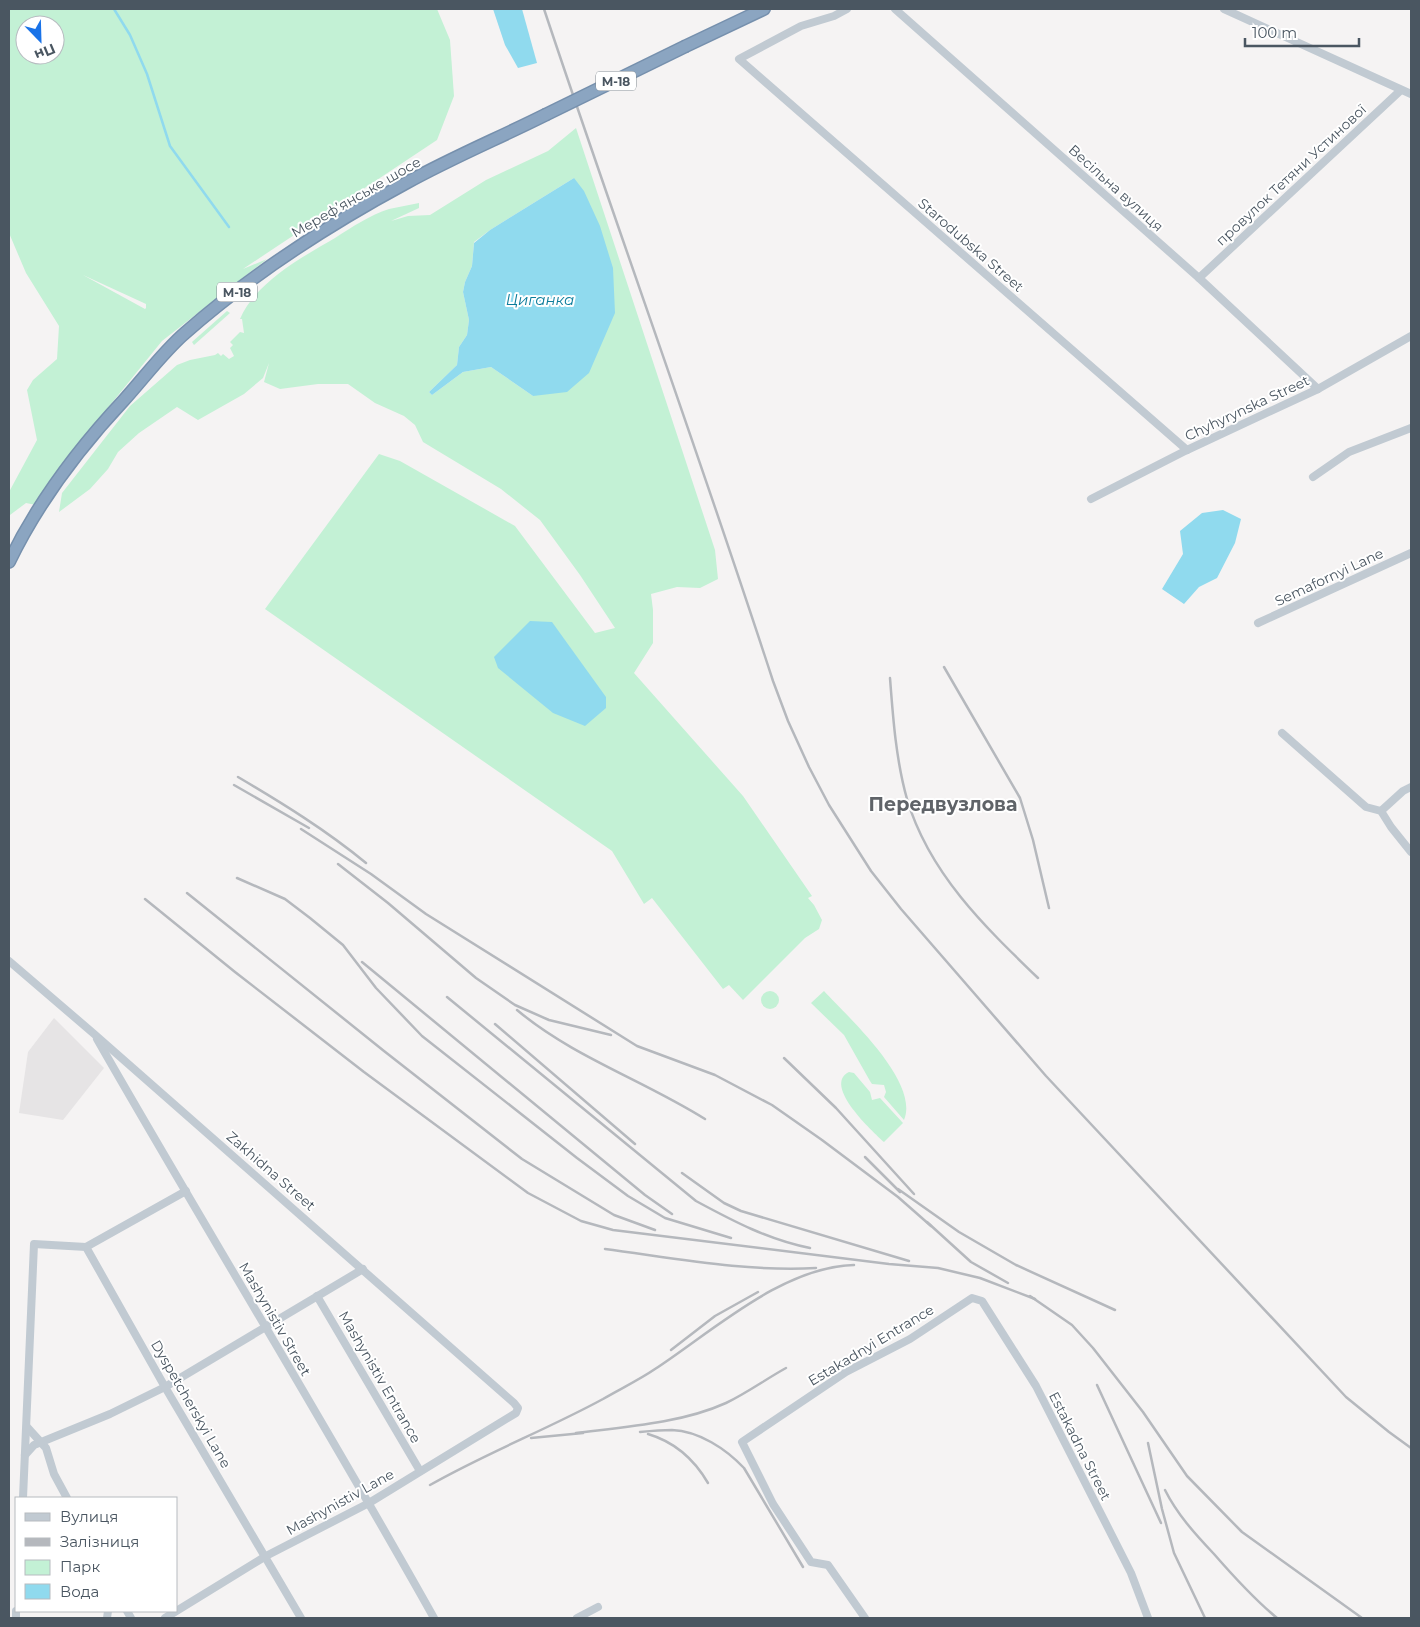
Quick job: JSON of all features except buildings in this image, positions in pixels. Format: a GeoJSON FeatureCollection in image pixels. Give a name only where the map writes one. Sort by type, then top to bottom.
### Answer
{"type":"FeatureCollection","features":[{"type":"Feature","properties":{"kind":"highway","name":"Мереф’янське шосе"},"geometry":{"type":"LineString","coordinates":[[9,562],[18,544],[59,479],[100,426],[184,334],[254,278],[322,231],[407,182],[764,9]]}},
{"type":"Feature","properties":{"kind":"street","name":"Starodubska Street"},"geometry":{"type":"LineString","coordinates":[[847,9],[834,16],[800,26],[740,59],[1187,450]]}},
{"type":"Feature","properties":{"kind":"street","name":"Весільна вулиця"},"geometry":{"type":"LineString","coordinates":[[896,9],[1199,278],[1318,390]]}},
{"type":"Feature","properties":{"kind":"street"},"geometry":{"type":"LineString","coordinates":[[1224,9],[1411,94]]}},
{"type":"Feature","properties":{"kind":"street","name":"провулок Тетяни Устинової"},"geometry":{"type":"LineString","coordinates":[[1199,278],[1401,90]]}},
{"type":"Feature","properties":{"kind":"street","name":"Chyhyrynska Street"},"geometry":{"type":"LineString","coordinates":[[1091,499],[1187,450],[1318,390],[1411,336]]}},
{"type":"Feature","properties":{"kind":"street"},"geometry":{"type":"LineString","coordinates":[[1313,477],[1349,452],[1411,428]]}},
{"type":"Feature","properties":{"kind":"street","name":"Semafornyi Lane"},"geometry":{"type":"LineString","coordinates":[[1258,623],[1411,553]]}},
{"type":"Feature","properties":{"kind":"street"},"geometry":{"type":"LineString","coordinates":[[1282,733],[1366,808],[1381,811],[1391,828],[1411,852]]}},
{"type":"Feature","properties":{"kind":"street"},"geometry":{"type":"LineString","coordinates":[[1381,811],[1403,791],[1411,787]]}},
{"type":"Feature","properties":{"kind":"street","name":"Zakhidna Street"},"geometry":{"type":"LineString","coordinates":[[11,964],[94,1033],[514,1403]]}},
{"type":"Feature","properties":{"kind":"street","name":"Mashynistiv Street"},"geometry":{"type":"LineString","coordinates":[[94,1033],[264,1327],[369,1503],[434,1618]]}},
{"type":"Feature","properties":{"kind":"street"},"geometry":{"type":"LineString","coordinates":[[23,1497],[34,1244],[86,1247],[186,1191]]}},
{"type":"Feature","properties":{"kind":"street","name":"Dyspetcherskyi Lane"},"geometry":{"type":"LineString","coordinates":[[86,1247],[165,1387],[301,1618]]}},
{"type":"Feature","properties":{"kind":"street"},"geometry":{"type":"LineString","coordinates":[[25,1455],[34,1445],[110,1414],[165,1387],[363,1269]]}},
{"type":"Feature","properties":{"kind":"street","name":"Mashynistiv Entrance"},"geometry":{"type":"LineString","coordinates":[[317,1296],[420,1471]]}},
{"type":"Feature","properties":{"kind":"street","name":"Estakadnyi Entrance"},"geometry":{"type":"LineString","coordinates":[[865,1618],[828,1565],[811,1562],[772,1504],[742,1442],[846,1372],[910,1339],[972,1298]]}},
{"type":"Feature","properties":{"kind":"street","name":"Estakadna Street"},"geometry":{"type":"LineString","coordinates":[[972,1298],[982,1301],[1036,1386],[1131,1573],[1148,1618]]}},
{"type":"Feature","properties":{"kind":"street","name":"Mashynistiv Lane"},"geometry":{"type":"LineString","coordinates":[[178,1610],[266,1556],[369,1503],[516,1414],[518,1408],[514,1403]]}},
{"type":"Feature","properties":{"kind":"street"},"geometry":{"type":"LineString","coordinates":[[27,1426],[46,1448],[54,1474],[66,1497]]}},
{"type":"Feature","properties":{"kind":"street"},"geometry":{"type":"LineString","coordinates":[[577,1618],[598,1607]]}},
{"type":"Feature","properties":{"kind":"shaded area"},"geometry":{"type":"Polygon","coordinates":[[[54,1018],[104,1068],[63,1120],[19,1113],[28,1052],[54,1018]]]}},
{"type":"Feature","properties":{"kind":"green space"},"geometry":{"type":"Polygon","coordinates":[[[9,9],[437,9],[450,40],[454,96],[437,140],[243,269],[267,259],[162,341],[98,420],[36,505],[26,503],[10,515],[9,519],[9,492],[37,440],[27,390],[33,380],[57,359],[59,326],[26,273],[9,233],[9,9]],[[83,275],[145,309],[146,304],[83,275]]]}},
{"type":"Feature","properties":{"kind":"green space"},"geometry":{"type":"Polygon","coordinates":[[[576,128],[715,550],[718,579],[700,588],[677,587],[651,594],[653,643],[634,673],[743,796],[812,896],[808,898],[822,920],[819,929],[805,938],[743,1000],[729,985],[723,989],[652,898],[644,904],[612,851],[265,609],[379,454],[400,461],[515,526],[595,633],[615,628],[540,520],[501,489],[423,442],[415,425],[404,416],[375,403],[348,384],[318,384],[280,389],[264,382],[269,363],[263,378],[244,394],[198,420],[177,407],[139,433],[118,452],[108,469],[90,489],[59,512],[62,493],[130,406],[177,365],[218,353],[221,356],[223,354],[229,359],[234,356],[230,348],[233,345],[230,342],[240,332],[244,333],[242,319],[240,319],[247,306],[268,283],[294,262],[361,222],[389,209],[419,203],[419,208],[391,221],[408,216],[430,215],[486,180],[548,151],[576,128]],[[574,178],[474,242],[472,266],[463,292],[469,320],[467,335],[459,347],[457,365],[429,392],[432,395],[463,372],[491,367],[533,396],[574,178]]]}},
{"type":"Feature","properties":{"kind":"green space"},"geometry":{"type":"Polygon","coordinates":[[[227,311],[230,313],[194,345],[192,342],[227,311]]]}},
{"type":"Feature","properties":{"kind":"green space"},"geometry":{"type":"Polygon","coordinates":[[[770,991],[776,994],[779,1000],[776,1006],[770,1009],[764,1006],[761,1000],[764,994],[770,991]]]}},
{"type":"Feature","properties":{"kind":"green space"},"geometry":{"type":"Polygon","coordinates":[[[824,991],[864,1033],[892,1069],[902,1087],[906,1105],[904,1120],[884,1097],[886,1092],[884,1085],[872,1084],[844,1035],[811,1003],[824,991]]]}},
{"type":"Feature","properties":{"kind":"green space"},"geometry":{"type":"Polygon","coordinates":[[[849,1072],[854,1073],[870,1092],[872,1100],[880,1098],[903,1123],[884,1142],[861,1119],[845,1097],[842,1078],[849,1072]]]}},
{"type":"Feature","properties":{"kind":"water"},"geometry":{"type":"Polygon","coordinates":[[[493,9],[522,9],[537,63],[518,68],[505,45],[493,9]]]}},
{"type":"Feature","properties":{"kind":"water","name":"Циганка"},"geometry":{"type":"Polygon","coordinates":[[[574,178],[584,191],[600,226],[613,268],[615,313],[589,373],[567,392],[533,396],[491,367],[463,372],[432,395],[429,392],[457,365],[459,347],[467,335],[469,320],[463,292],[472,266],[474,243],[490,230],[574,178]]]}},
{"type":"Feature","properties":{"kind":"water"},"geometry":{"type":"Polygon","coordinates":[[[1223,510],[1241,519],[1235,543],[1217,578],[1199,587],[1184,604],[1162,589],[1183,554],[1180,531],[1202,513],[1223,510]]]}},
{"type":"Feature","properties":{"kind":"water"},"geometry":{"type":"Polygon","coordinates":[[[530,621],[552,622],[606,697],[606,708],[585,726],[553,713],[498,668],[494,657],[530,621]]]}},
{"type":"Feature","properties":{"kind":"waterway"},"geometry":{"type":"LineString","coordinates":[[114,9],[130,35],[147,74],[170,146],[229,227]]}},
{"type":"Feature","properties":{"kind":"railway"},"geometry":{"type":"LineString","coordinates":[[544,9],[773,681],[788,721],[829,805],[871,871],[901,909],[1046,1076],[1346,1397],[1411,1448]]}},
{"type":"Feature","properties":{"kind":"railway"},"geometry":{"type":"LineString","coordinates":[[944,667],[1020,798],[1033,840],[1049,908]]}},
{"type":"Feature","properties":{"kind":"railway"},"geometry":{"type":"LineString","coordinates":[[890,678],[900,769],[907,799],[929,851],[961,897],[979,918],[1038,978]]}},
{"type":"Feature","properties":{"kind":"railway"},"geometry":{"type":"LineString","coordinates":[[238,777],[304,817],[366,863]]}},
{"type":"Feature","properties":{"kind":"railway"},"geometry":{"type":"LineString","coordinates":[[234,785],[309,828]]}},
{"type":"Feature","properties":{"kind":"railway"},"geometry":{"type":"LineString","coordinates":[[301,829],[371,874],[426,914],[637,1046],[715,1075],[772,1105],[898,1197],[931,1226]]}},
{"type":"Feature","properties":{"kind":"railway"},"geometry":{"type":"LineString","coordinates":[[338,864],[388,903],[476,978],[515,1005],[549,1020],[611,1035]]}},
{"type":"Feature","properties":{"kind":"railway"},"geometry":{"type":"LineString","coordinates":[[237,878],[285,899],[310,918],[343,945],[376,988],[422,1036],[628,1196],[665,1218],[731,1238]]}},
{"type":"Feature","properties":{"kind":"railway"},"geometry":{"type":"LineString","coordinates":[[187,893],[522,1159],[614,1215],[655,1230]]}},
{"type":"Feature","properties":{"kind":"railway"},"geometry":{"type":"LineString","coordinates":[[145,899],[364,1072],[528,1193],[581,1221],[613,1230],[889,1264],[938,1268],[980,1278],[1035,1299]]}},
{"type":"Feature","properties":{"kind":"railway"},"geometry":{"type":"LineString","coordinates":[[362,962],[645,1195],[672,1214]]}},
{"type":"Feature","properties":{"kind":"railway"},"geometry":{"type":"LineString","coordinates":[[447,997],[696,1201],[766,1235],[810,1248]]}},
{"type":"Feature","properties":{"kind":"railway"},"geometry":{"type":"LineString","coordinates":[[517,1010],[539,1027],[585,1055],[705,1119]]}},
{"type":"Feature","properties":{"kind":"railway"},"geometry":{"type":"LineString","coordinates":[[495,1024],[635,1144]]}},
{"type":"Feature","properties":{"kind":"railway"},"geometry":{"type":"LineString","coordinates":[[784,1058],[836,1108],[914,1194]]}},
{"type":"Feature","properties":{"kind":"railway"},"geometry":{"type":"LineString","coordinates":[[865,1157],[900,1192]]}},
{"type":"Feature","properties":{"kind":"railway"},"geometry":{"type":"LineString","coordinates":[[682,1173],[724,1203],[741,1211],[909,1261]]}},
{"type":"Feature","properties":{"kind":"railway"},"geometry":{"type":"LineString","coordinates":[[898,1189],[959,1232],[1016,1265],[1115,1310]]}},
{"type":"Feature","properties":{"kind":"railway"},"geometry":{"type":"LineString","coordinates":[[927,1222],[971,1262],[1008,1283]]}},
{"type":"Feature","properties":{"kind":"railway"},"geometry":{"type":"LineString","coordinates":[[605,1249],[737,1266],[790,1269],[816,1268]]}},
{"type":"Feature","properties":{"kind":"railway"},"geometry":{"type":"LineString","coordinates":[[430,1485],[636,1381],[724,1320],[775,1289],[827,1268],[854,1265]]}},
{"type":"Feature","properties":{"kind":"railway"},"geometry":{"type":"LineString","coordinates":[[671,1350],[715,1316],[758,1292]]}},
{"type":"Feature","properties":{"kind":"railway"},"geometry":{"type":"LineString","coordinates":[[1030,1296],[1072,1325],[1093,1348],[1143,1412],[1187,1476],[1242,1532],[1362,1618]]}},
{"type":"Feature","properties":{"kind":"railway"},"geometry":{"type":"LineString","coordinates":[[576,1433],[672,1420],[709,1410],[734,1399],[786,1368]]}},
{"type":"Feature","properties":{"kind":"railway"},"geometry":{"type":"LineString","coordinates":[[1097,1385],[1161,1523]]}},
{"type":"Feature","properties":{"kind":"railway"},"geometry":{"type":"LineString","coordinates":[[640,1432],[682,1431],[702,1437],[729,1454],[744,1468],[803,1567]]}},
{"type":"Feature","properties":{"kind":"railway"},"geometry":{"type":"LineString","coordinates":[[531,1438],[583,1433]]}},
{"type":"Feature","properties":{"kind":"railway"},"geometry":{"type":"LineString","coordinates":[[648,1434],[658,1437],[683,1452],[697,1466],[708,1483]]}},
{"type":"Feature","properties":{"kind":"railway"},"geometry":{"type":"LineString","coordinates":[[1148,1443],[1162,1509],[1174,1553],[1205,1618]]}},
{"type":"Feature","properties":{"kind":"railway"},"geometry":{"type":"LineString","coordinates":[[1165,1490],[1193,1531],[1244,1588],[1277,1618]]}},
{"type":"Feature","properties":{"kind":"district","name":"Передвузлова"},"geometry":{"type":"Point","coordinates":[943,804]}}]}
